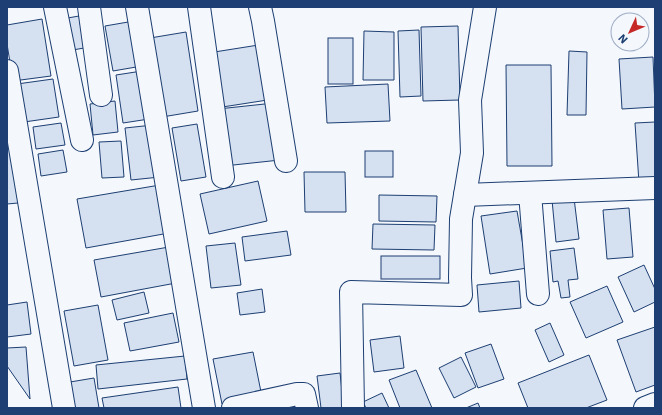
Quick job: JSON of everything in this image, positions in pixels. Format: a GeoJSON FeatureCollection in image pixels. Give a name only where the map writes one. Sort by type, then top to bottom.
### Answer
{"type":"FeatureCollection","features":[{"type":"Feature","properties":{"kind":"street"},"geometry":{"type":"LineString","coordinates":[[55,7],[82,140]]}},
{"type":"Feature","properties":{"kind":"street"},"geometry":{"type":"LineString","coordinates":[[89,7],[101,95]]}},
{"type":"Feature","properties":{"kind":"street"},"geometry":{"type":"LineString","coordinates":[[137,7],[204,408]]}},
{"type":"Feature","properties":{"kind":"street"},"geometry":{"type":"LineString","coordinates":[[199,7],[223,178]]}},
{"type":"Feature","properties":{"kind":"street"},"geometry":{"type":"LineString","coordinates":[[260,7],[265,29],[286,161]]}},
{"type":"Feature","properties":{"kind":"street"},"geometry":{"type":"LineString","coordinates":[[353,408],[351,292],[461,295],[461,219],[472,153],[470,100],[485,7]]}},
{"type":"Feature","properties":{"kind":"street"},"geometry":{"type":"LineString","coordinates":[[7,71],[64,408]]}},
{"type":"Feature","properties":{"kind":"street"},"geometry":{"type":"LineString","coordinates":[[465,195],[655,188]]}},
{"type":"Feature","properties":{"kind":"street"},"geometry":{"type":"LineString","coordinates":[[530,193],[538,294]]}},
{"type":"Feature","properties":{"kind":"street"},"geometry":{"type":"LineString","coordinates":[[232,408],[297,394],[304,394],[307,408]]}},
{"type":"Feature","properties":{"kind":"street"},"geometry":{"type":"LineString","coordinates":[[646,408],[655,404]]}},
{"type":"Feature","properties":{"kind":"building"},"geometry":{"type":"Polygon","coordinates":[[[79,16],[84,48],[67,51],[62,19],[79,16]]]}},
{"type":"Feature","properties":{"kind":"building"},"geometry":{"type":"Polygon","coordinates":[[[42,19],[51,76],[13,81],[7,44],[7,25],[42,19]]]}},
{"type":"Feature","properties":{"kind":"building"},"geometry":{"type":"Polygon","coordinates":[[[134,21],[142,66],[113,71],[105,26],[134,21]]]}},
{"type":"Feature","properties":{"kind":"building"},"geometry":{"type":"Polygon","coordinates":[[[458,26],[460,100],[423,101],[421,27],[458,26]]]}},
{"type":"Feature","properties":{"kind":"building"},"geometry":{"type":"Polygon","coordinates":[[[419,30],[421,96],[400,97],[398,31],[419,30]]]}},
{"type":"Feature","properties":{"kind":"building"},"geometry":{"type":"Polygon","coordinates":[[[364,31],[394,32],[394,80],[363,80],[364,31]]]}},
{"type":"Feature","properties":{"kind":"building"},"geometry":{"type":"Polygon","coordinates":[[[186,32],[198,111],[162,117],[150,38],[186,32]]]}},
{"type":"Feature","properties":{"kind":"building"},"geometry":{"type":"Polygon","coordinates":[[[328,38],[353,38],[353,84],[328,84],[328,38]]]}},
{"type":"Feature","properties":{"kind":"building"},"geometry":{"type":"Polygon","coordinates":[[[265,44],[274,99],[216,108],[208,53],[265,44]]]}},
{"type":"Feature","properties":{"kind":"building"},"geometry":{"type":"Polygon","coordinates":[[[569,51],[587,52],[586,115],[567,115],[569,51]]]}},
{"type":"Feature","properties":{"kind":"building"},"geometry":{"type":"Polygon","coordinates":[[[653,57],[655,107],[622,109],[619,59],[653,57]]]}},
{"type":"Feature","properties":{"kind":"building"},"geometry":{"type":"Polygon","coordinates":[[[506,65],[551,65],[552,166],[507,166],[506,65]]]}},
{"type":"Feature","properties":{"kind":"building"},"geometry":{"type":"Polygon","coordinates":[[[142,71],[149,119],[123,123],[116,75],[142,71]]]}},
{"type":"Feature","properties":{"kind":"building"},"geometry":{"type":"Polygon","coordinates":[[[53,79],[59,117],[24,122],[17,84],[53,79]]]}},
{"type":"Feature","properties":{"kind":"building"},"geometry":{"type":"Polygon","coordinates":[[[388,84],[390,121],[327,123],[325,87],[388,84]]]}},
{"type":"Feature","properties":{"kind":"building"},"geometry":{"type":"Polygon","coordinates":[[[115,101],[118,132],[93,135],[90,104],[115,101]]]}},
{"type":"Feature","properties":{"kind":"building"},"geometry":{"type":"Polygon","coordinates":[[[274,103],[280,160],[224,166],[218,109],[274,103]]]}},
{"type":"Feature","properties":{"kind":"building"},"geometry":{"type":"Polygon","coordinates":[[[655,122],[655,182],[639,183],[635,123],[655,122]]]}},
{"type":"Feature","properties":{"kind":"building"},"geometry":{"type":"Polygon","coordinates":[[[61,123],[65,145],[36,149],[33,127],[61,123]]]}},
{"type":"Feature","properties":{"kind":"building"},"geometry":{"type":"Polygon","coordinates":[[[197,124],[206,177],[181,181],[172,128],[197,124]]]}},
{"type":"Feature","properties":{"kind":"building"},"geometry":{"type":"Polygon","coordinates":[[[153,125],[160,177],[131,180],[125,128],[153,125]]]}},
{"type":"Feature","properties":{"kind":"building"},"geometry":{"type":"Polygon","coordinates":[[[121,141],[124,177],[102,178],[99,142],[121,141]]]}},
{"type":"Feature","properties":{"kind":"building"},"geometry":{"type":"Polygon","coordinates":[[[7,145],[11,145],[18,203],[7,204],[7,145]]]}},
{"type":"Feature","properties":{"kind":"building"},"geometry":{"type":"Polygon","coordinates":[[[63,150],[67,172],[41,176],[38,154],[63,150]]]}},
{"type":"Feature","properties":{"kind":"building"},"geometry":{"type":"Polygon","coordinates":[[[365,151],[393,151],[393,177],[365,177],[365,151]]]}},
{"type":"Feature","properties":{"kind":"building"},"geometry":{"type":"Polygon","coordinates":[[[304,172],[345,172],[346,212],[305,212],[304,172]]]}},
{"type":"Feature","properties":{"kind":"building"},"geometry":{"type":"Polygon","coordinates":[[[258,181],[267,221],[209,234],[200,194],[258,181]]]}},
{"type":"Feature","properties":{"kind":"building"},"geometry":{"type":"Polygon","coordinates":[[[160,185],[169,233],[86,248],[77,199],[160,185]]]}},
{"type":"Feature","properties":{"kind":"building"},"geometry":{"type":"Polygon","coordinates":[[[379,195],[437,196],[436,222],[379,221],[379,195]]]}},
{"type":"Feature","properties":{"kind":"building"},"geometry":{"type":"Polygon","coordinates":[[[574,198],[579,239],[556,242],[552,200],[574,198]]]}},
{"type":"Feature","properties":{"kind":"building"},"geometry":{"type":"Polygon","coordinates":[[[629,208],[633,257],[607,259],[603,210],[629,208]]]}},
{"type":"Feature","properties":{"kind":"building"},"geometry":{"type":"Polygon","coordinates":[[[517,211],[527,268],[490,274],[481,216],[517,211]]]}},
{"type":"Feature","properties":{"kind":"building"},"geometry":{"type":"Polygon","coordinates":[[[373,224],[435,225],[434,250],[372,249],[373,224]]]}},
{"type":"Feature","properties":{"kind":"building"},"geometry":{"type":"Polygon","coordinates":[[[287,231],[291,255],[245,261],[242,237],[287,231]]]}},
{"type":"Feature","properties":{"kind":"building"},"geometry":{"type":"Polygon","coordinates":[[[235,243],[241,285],[211,288],[206,246],[235,243]]]}},
{"type":"Feature","properties":{"kind":"building"},"geometry":{"type":"Polygon","coordinates":[[[169,247],[176,283],[101,297],[94,260],[169,247]]]}},
{"type":"Feature","properties":{"kind":"building"},"geometry":{"type":"Polygon","coordinates":[[[574,248],[578,279],[568,280],[570,297],[561,298],[558,281],[553,282],[550,251],[574,248]]]}},
{"type":"Feature","properties":{"kind":"building"},"geometry":{"type":"Polygon","coordinates":[[[381,256],[440,256],[440,279],[381,279],[381,256]]]}},
{"type":"Feature","properties":{"kind":"building"},"geometry":{"type":"Polygon","coordinates":[[[644,265],[655,289],[655,302],[634,312],[618,277],[644,265]]]}},
{"type":"Feature","properties":{"kind":"building"},"geometry":{"type":"Polygon","coordinates":[[[519,281],[521,308],[479,312],[477,285],[519,281]]]}},
{"type":"Feature","properties":{"kind":"building"},"geometry":{"type":"Polygon","coordinates":[[[607,286],[623,322],[586,338],[570,302],[607,286]]]}},
{"type":"Feature","properties":{"kind":"building"},"geometry":{"type":"Polygon","coordinates":[[[262,289],[265,312],[240,315],[237,293],[262,289]]]}},
{"type":"Feature","properties":{"kind":"building"},"geometry":{"type":"Polygon","coordinates":[[[144,292],[149,313],[117,320],[112,300],[144,292]]]}},
{"type":"Feature","properties":{"kind":"building"},"geometry":{"type":"Polygon","coordinates":[[[27,302],[31,334],[7,337],[7,305],[27,302]]]}},
{"type":"Feature","properties":{"kind":"building"},"geometry":{"type":"Polygon","coordinates":[[[98,305],[108,360],[74,366],[64,311],[98,305]]]}},
{"type":"Feature","properties":{"kind":"building"},"geometry":{"type":"Polygon","coordinates":[[[173,313],[179,342],[130,351],[124,323],[173,313]]]}},
{"type":"Feature","properties":{"kind":"building"},"geometry":{"type":"Polygon","coordinates":[[[550,323],[564,355],[549,362],[535,330],[550,323]]]}},
{"type":"Feature","properties":{"kind":"building"},"geometry":{"type":"Polygon","coordinates":[[[655,327],[655,385],[636,392],[617,340],[655,327]]]}},
{"type":"Feature","properties":{"kind":"building"},"geometry":{"type":"Polygon","coordinates":[[[400,336],[404,368],[374,372],[370,340],[400,336]]]}},
{"type":"Feature","properties":{"kind":"building"},"geometry":{"type":"Polygon","coordinates":[[[491,344],[504,379],[478,388],[465,353],[491,344]]]}},
{"type":"Feature","properties":{"kind":"building"},"geometry":{"type":"Polygon","coordinates":[[[26,347],[30,399],[7,366],[7,348],[26,347]]]}},
{"type":"Feature","properties":{"kind":"building"},"geometry":{"type":"Polygon","coordinates":[[[253,352],[262,397],[222,404],[213,359],[253,352]]]}},
{"type":"Feature","properties":{"kind":"building"},"geometry":{"type":"Polygon","coordinates":[[[589,355],[607,400],[586,408],[528,408],[518,383],[589,355]]]}},
{"type":"Feature","properties":{"kind":"building"},"geometry":{"type":"Polygon","coordinates":[[[185,356],[187,379],[98,389],[96,365],[185,356]]]}},
{"type":"Feature","properties":{"kind":"building"},"geometry":{"type":"Polygon","coordinates":[[[461,357],[476,387],[454,398],[439,368],[461,357]]]}},
{"type":"Feature","properties":{"kind":"building"},"geometry":{"type":"Polygon","coordinates":[[[416,370],[432,408],[400,408],[389,380],[416,370]]]}},
{"type":"Feature","properties":{"kind":"building"},"geometry":{"type":"Polygon","coordinates":[[[340,373],[344,408],[321,408],[317,376],[340,373]]]}},
{"type":"Feature","properties":{"kind":"building"},"geometry":{"type":"Polygon","coordinates":[[[94,378],[99,408],[69,408],[64,383],[94,378]]]}},
{"type":"Feature","properties":{"kind":"building"},"geometry":{"type":"Polygon","coordinates":[[[178,387],[181,408],[104,408],[102,398],[178,387]]]}},
{"type":"Feature","properties":{"kind":"building"},"geometry":{"type":"Polygon","coordinates":[[[382,393],[389,408],[366,408],[363,402],[382,393]]]}},
{"type":"Feature","properties":{"kind":"building"},"geometry":{"type":"Polygon","coordinates":[[[478,403],[480,408],[466,408],[478,403]]]}}]}
